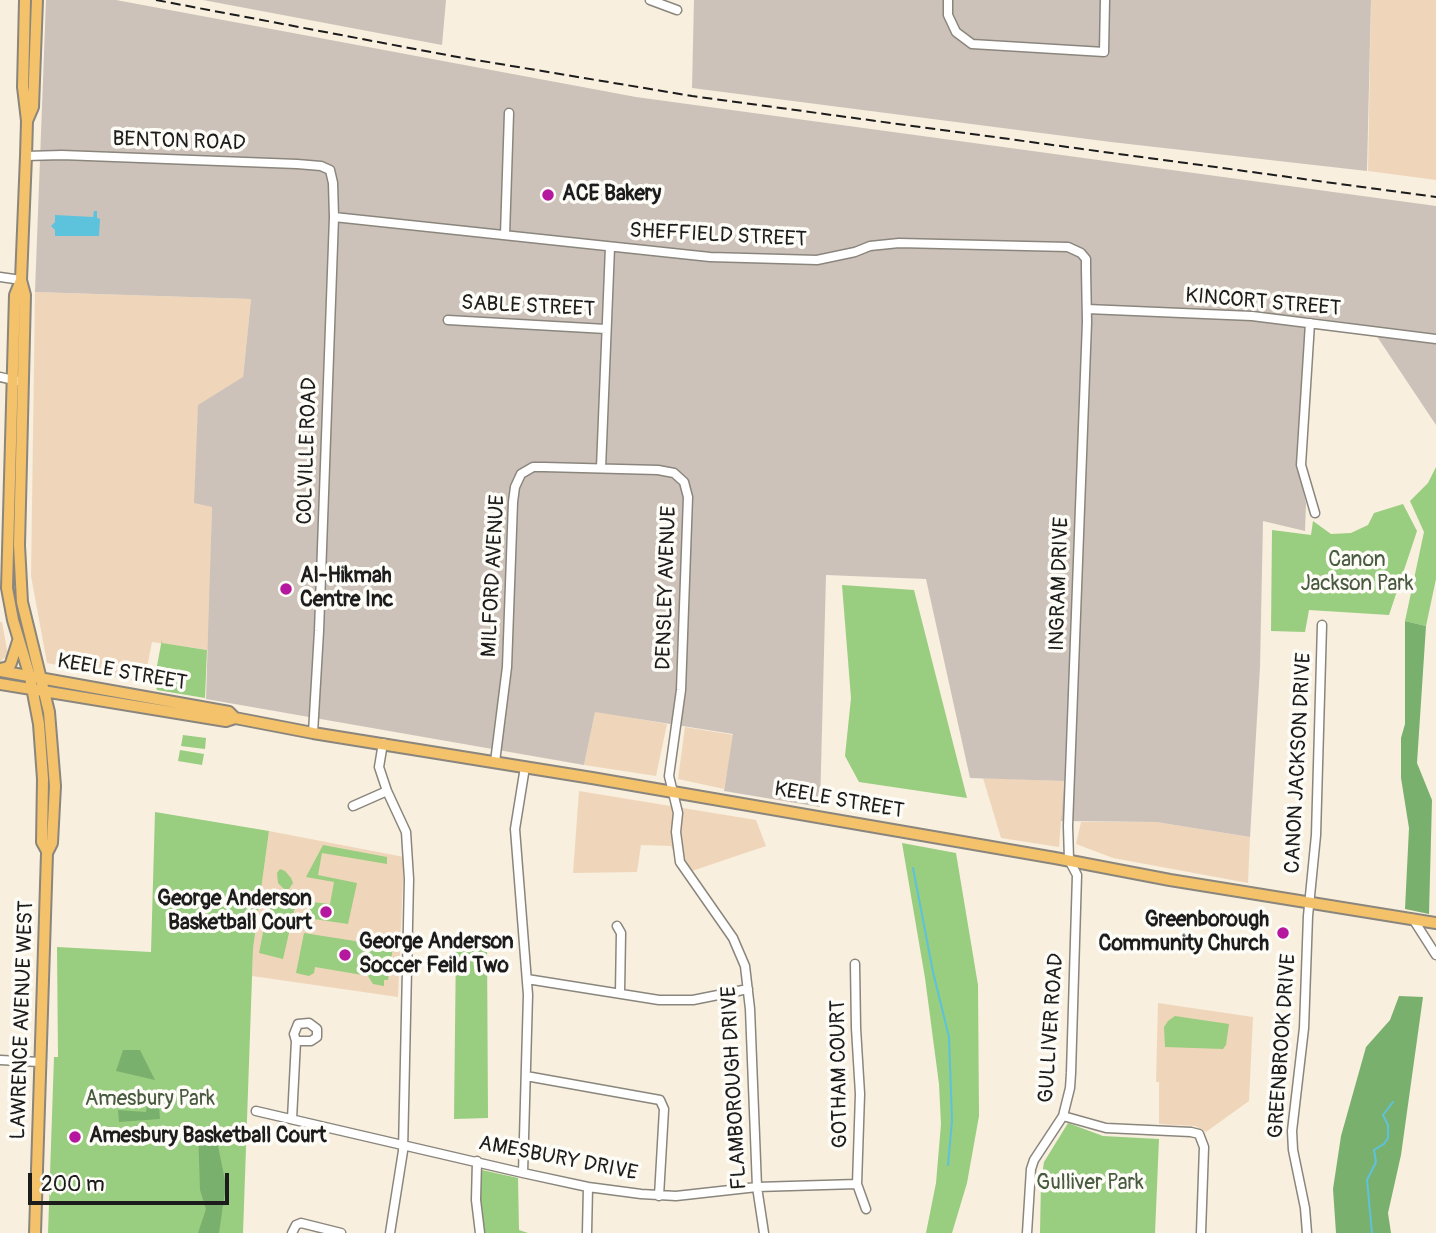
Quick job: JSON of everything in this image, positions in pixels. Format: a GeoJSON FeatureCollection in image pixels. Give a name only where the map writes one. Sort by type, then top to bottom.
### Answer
{"type":"FeatureCollection","features":[{"type":"Feature","properties":{"kind":"main road","name":"LAWRENCE AVENUE WEST"},"geometry":{"type":"LineString","coordinates":[[25,0],[23,87],[27,121],[21,280],[25,295],[7,549],[8,588],[19,638],[35,678],[44,692],[49,712],[55,786],[52,843],[47,851],[35,1233]]}},
{"type":"Feature","properties":{"kind":"main road","name":"LAWRENCE AVENUE WEST"},"geometry":{"type":"LineString","coordinates":[[27,121],[33,107],[37,0]]}},
{"type":"Feature","properties":{"kind":"main road","name":"LAWRENCE AVENUE WEST"},"geometry":{"type":"LineString","coordinates":[[18,381],[22,601],[35,678],[32,690],[39,724],[43,779],[42,842],[47,851]]}},
{"type":"Feature","properties":{"kind":"main road"},"geometry":{"type":"LineString","coordinates":[[7,549],[19,545]]}},
{"type":"Feature","properties":{"kind":"main road"},"geometry":{"type":"LineString","coordinates":[[0,670],[9,667],[14,659],[19,638]]}},
{"type":"Feature","properties":{"kind":"main road","name":"KEELE STREET"},"geometry":{"type":"LineString","coordinates":[[0,670],[145,703]]}},
{"type":"Feature","properties":{"kind":"main road","name":"KEELE STREET"},"geometry":{"type":"LineString","coordinates":[[0,684],[73,697],[229,712],[235,718],[313,733],[673,792],[1069,860],[1175,881],[1436,923]]}},
{"type":"Feature","properties":{"kind":"main road"},"geometry":{"type":"LineString","coordinates":[[49,712],[59,700],[73,697]]}},
{"type":"Feature","properties":{"kind":"street"},"geometry":{"type":"LineString","coordinates":[[649,0],[677,10]]}},
{"type":"Feature","properties":{"kind":"street"},"geometry":{"type":"LineString","coordinates":[[948,0],[951,24],[960,36],[972,44],[1104,52],[1105,0]]}},
{"type":"Feature","properties":{"kind":"street"},"geometry":{"type":"LineString","coordinates":[[505,235],[509,113]]}},
{"type":"Feature","properties":{"kind":"street","name":"BENTON ROAD"},"geometry":{"type":"LineString","coordinates":[[26,156],[66,155],[297,164],[321,166],[330,170]]}},
{"type":"Feature","properties":{"kind":"street","name":"COLVILLE ROAD"},"geometry":{"type":"LineString","coordinates":[[313,733],[334,217],[330,170]]}},
{"type":"Feature","properties":{"kind":"street","name":"SHEFFIELD STREET"},"geometry":{"type":"LineString","coordinates":[[334,217],[706,257],[801,260],[836,256],[886,243],[1068,247],[1077,250],[1086,259],[1087,309]]}},
{"type":"Feature","properties":{"kind":"street"},"geometry":{"type":"LineString","coordinates":[[601,468],[610,247]]}},
{"type":"Feature","properties":{"kind":"street"},"geometry":{"type":"LineString","coordinates":[[0,277],[21,280]]}},
{"type":"Feature","properties":{"kind":"street","name":"KINCORT STREET"},"geometry":{"type":"LineString","coordinates":[[1087,309],[1252,316],[1436,339]]}},
{"type":"Feature","properties":{"kind":"street","name":"INGRAM DRIVE"},"geometry":{"type":"LineString","coordinates":[[1069,860],[1068,815],[1087,309]]}},
{"type":"Feature","properties":{"kind":"street","name":"SABLE STREET"},"geometry":{"type":"LineString","coordinates":[[448,320],[606,329]]}},
{"type":"Feature","properties":{"kind":"street"},"geometry":{"type":"LineString","coordinates":[[1310,323],[1301,465],[1315,513]]}},
{"type":"Feature","properties":{"kind":"street"},"geometry":{"type":"LineString","coordinates":[[0,377],[18,381]]}},
{"type":"Feature","properties":{"kind":"street","name":"MILFORD AVENUE"},"geometry":{"type":"LineString","coordinates":[[495,762],[507,667],[515,487],[521,474],[533,467],[601,468]]}},
{"type":"Feature","properties":{"kind":"street","name":"DENSLEY AVENUE"},"geometry":{"type":"LineString","coordinates":[[601,468],[665,471],[679,477],[686,487],[688,497],[681,690],[669,776],[673,792]]}},
{"type":"Feature","properties":{"kind":"street","name":"CANON JACKSON DRIVE"},"geometry":{"type":"LineString","coordinates":[[1309,902],[1319,782],[1322,625]]}},
{"type":"Feature","properties":{"kind":"street"},"geometry":{"type":"LineString","coordinates":[[383,743],[379,767],[406,832],[408,844],[403,1144],[390,1233]]}},
{"type":"Feature","properties":{"kind":"street"},"geometry":{"type":"LineString","coordinates":[[523,1173],[527,979],[515,839],[525,767]]}},
{"type":"Feature","properties":{"kind":"street"},"geometry":{"type":"LineString","coordinates":[[353,806],[387,791]]}},
{"type":"Feature","properties":{"kind":"street","name":"FLAMBOROUGH DRIVE"},"geometry":{"type":"LineString","coordinates":[[673,792],[678,813],[676,832],[680,862],[733,938],[745,967],[757,1187],[764,1233]]}},
{"type":"Feature","properties":{"kind":"street","name":"GULLIVER ROAD"},"geometry":{"type":"LineString","coordinates":[[1027,1233],[1031,1169],[1063,1115],[1070,1080],[1077,875],[1069,860]]}},
{"type":"Feature","properties":{"kind":"street","name":"GREENBROOK DRIVE"},"geometry":{"type":"LineString","coordinates":[[1307,1233],[1292,1131],[1304,1028],[1309,902]]}},
{"type":"Feature","properties":{"kind":"street"},"geometry":{"type":"LineString","coordinates":[[1413,919],[1436,955]]}},
{"type":"Feature","properties":{"kind":"street"},"geometry":{"type":"LineString","coordinates":[[617,926],[621,933],[620,993]]}},
{"type":"Feature","properties":{"kind":"street","name":"GOTHAM COURT"},"geometry":{"type":"LineString","coordinates":[[855,964],[860,1094],[857,1184]]}},
{"type":"Feature","properties":{"kind":"street"},"geometry":{"type":"LineString","coordinates":[[527,979],[659,1000],[685,1000],[748,989]]}},
{"type":"Feature","properties":{"kind":"street"},"geometry":{"type":"LineString","coordinates":[[292,1119],[296,1041]]}},
{"type":"Feature","properties":{"kind":"street"},"geometry":{"type":"LineString","coordinates":[[0,1060],[40,1062]]}},
{"type":"Feature","properties":{"kind":"street"},"geometry":{"type":"LineString","coordinates":[[526,1076],[660,1100],[664,1109],[659,1196]]}},
{"type":"Feature","properties":{"kind":"street","name":"AMESBURY DRIVE"},"geometry":{"type":"LineString","coordinates":[[256,1111],[588,1187],[659,1196],[757,1187],[857,1184]]}},
{"type":"Feature","properties":{"kind":"street"},"geometry":{"type":"LineString","coordinates":[[1063,1115],[1106,1128],[1199,1134],[1204,1147],[1201,1233]]}},
{"type":"Feature","properties":{"kind":"street"},"geometry":{"type":"LineString","coordinates":[[477,1161],[475,1187],[480,1233]]}},
{"type":"Feature","properties":{"kind":"street"},"geometry":{"type":"LineString","coordinates":[[857,1184],[866,1209]]}},
{"type":"Feature","properties":{"kind":"street"},"geometry":{"type":"LineString","coordinates":[[587,1233],[588,1187]]}},
{"type":"Feature","properties":{"kind":"street"},"geometry":{"type":"LineString","coordinates":[[292,1233],[301,1223],[341,1233]]}},
{"type":"Feature","properties":{"kind":"shaded area"},"geometry":{"type":"Polygon","coordinates":[[[46,0],[116,0],[636,97],[1436,206],[1436,425],[1370,326],[1306,317],[1297,464],[1306,503],[1305,531],[1263,521],[1260,667],[1250,837],[1156,822],[1061,821],[1064,781],[970,778],[926,579],[826,575],[820,807],[724,791],[733,734],[595,712],[584,765],[206,699],[212,507],[194,503],[198,405],[243,377],[251,299],[35,292],[46,0]]]}},
{"type":"Feature","properties":{"kind":"shaded area"},"geometry":{"type":"Polygon","coordinates":[[[203,0],[446,0],[442,45],[203,0]]]}},
{"type":"Feature","properties":{"kind":"shaded area"},"geometry":{"type":"Polygon","coordinates":[[[694,0],[1371,0],[1367,171],[1111,142],[692,88],[694,0]]]}},
{"type":"Feature","properties":{"kind":"shaded area"},"geometry":{"type":"Polygon","coordinates":[[[1371,0],[1436,0],[1436,180],[1368,171],[1371,0]]]}},
{"type":"Feature","properties":{"kind":"shaded area"},"geometry":{"type":"Polygon","coordinates":[[[35,292],[251,299],[243,377],[212,506],[209,650],[152,642],[144,683],[47,663],[31,576],[35,292]]]}},
{"type":"Feature","properties":{"kind":"shaded area"},"geometry":{"type":"Polygon","coordinates":[[[0,622],[8,655],[0,662],[0,622]]]}},
{"type":"Feature","properties":{"kind":"shaded area"},"geometry":{"type":"Polygon","coordinates":[[[595,711],[667,724],[656,776],[584,765],[595,711]]]}},
{"type":"Feature","properties":{"kind":"shaded area"},"geometry":{"type":"Polygon","coordinates":[[[685,727],[734,735],[724,789],[678,779],[685,727]]]}},
{"type":"Feature","properties":{"kind":"shaded area"},"geometry":{"type":"Polygon","coordinates":[[[983,778],[1064,781],[1059,847],[1001,838],[983,778]]]}},
{"type":"Feature","properties":{"kind":"shaded area"},"geometry":{"type":"Polygon","coordinates":[[[579,791],[756,820],[766,846],[683,874],[671,846],[641,845],[637,872],[573,873],[579,791]]]}},
{"type":"Feature","properties":{"kind":"shaded area"},"geometry":{"type":"Polygon","coordinates":[[[1081,822],[1156,822],[1250,837],[1248,883],[1113,858],[1076,844],[1081,822]]]}},
{"type":"Feature","properties":{"kind":"shaded area"},"geometry":{"type":"Polygon","coordinates":[[[269,831],[404,857],[398,997],[252,976],[253,949],[269,831]]]}},
{"type":"Feature","properties":{"kind":"shaded area"},"geometry":{"type":"Polygon","coordinates":[[[1158,1003],[1253,1017],[1249,1101],[1206,1132],[1195,1126],[1159,1124],[1159,1082],[1156,1082],[1158,1003]]]}},
{"type":"Feature","properties":{"kind":"green space"},"geometry":{"type":"Polygon","coordinates":[[[1436,467],[1436,579],[1426,626],[1405,621],[1424,532],[1410,501],[1428,483],[1436,467]]]}},
{"type":"Feature","properties":{"kind":"green space","name":"Canon Jackson Park"},"geometry":{"type":"Polygon","coordinates":[[[1403,504],[1417,531],[1389,615],[1309,610],[1305,632],[1271,631],[1272,530],[1311,535],[1313,521],[1331,534],[1351,533],[1368,525],[1374,513],[1403,504]]]}},
{"type":"Feature","properties":{"kind":"green space"},"geometry":{"type":"Polygon","coordinates":[[[842,585],[914,590],[967,798],[859,782],[845,756],[851,698],[842,585]]]}},
{"type":"Feature","properties":{"kind":"green space"},"geometry":{"type":"Polygon","coordinates":[[[1405,621],[1426,626],[1417,763],[1432,800],[1429,914],[1405,909],[1409,828],[1401,778],[1401,738],[1405,724],[1405,621]]]}},
{"type":"Feature","properties":{"kind":"green space"},"geometry":{"type":"Polygon","coordinates":[[[162,639],[162,643],[207,650],[205,698],[157,690],[154,682],[162,639]]]}},
{"type":"Feature","properties":{"kind":"green space"},"geometry":{"type":"Polygon","coordinates":[[[183,735],[206,738],[205,749],[181,746],[183,735]]]}},
{"type":"Feature","properties":{"kind":"green space"},"geometry":{"type":"Polygon","coordinates":[[[180,750],[204,754],[202,765],[178,761],[180,750]]]}},
{"type":"Feature","properties":{"kind":"green space","name":"Amesbury Park"},"geometry":{"type":"Polygon","coordinates":[[[155,812],[269,831],[253,949],[243,1233],[48,1233],[54,1057],[58,1057],[57,947],[151,952],[155,812]]]}},
{"type":"Feature","properties":{"kind":"green space"},"geometry":{"type":"Polygon","coordinates":[[[902,843],[956,853],[978,985],[979,1116],[967,1183],[952,1233],[926,1233],[936,1183],[941,1124],[939,1084],[925,978],[902,843]]]}},
{"type":"Feature","properties":{"kind":"green space"},"geometry":{"type":"Polygon","coordinates":[[[323,845],[387,857],[387,864],[322,853],[318,875],[357,883],[348,924],[307,918],[312,902],[330,904],[334,882],[306,877],[323,845]]]}},
{"type":"Feature","properties":{"kind":"green space"},"geometry":{"type":"Polygon","coordinates":[[[280,869],[291,878],[293,883],[289,889],[285,890],[278,883],[277,873],[280,869]]]}},
{"type":"Feature","properties":{"kind":"green space"},"geometry":{"type":"Polygon","coordinates":[[[269,901],[295,907],[283,959],[259,953],[269,901]]]}},
{"type":"Feature","properties":{"kind":"green space","name":"George Anderson Soccer Feild Two"},"geometry":{"type":"Polygon","coordinates":[[[304,933],[393,947],[388,980],[384,980],[384,986],[373,984],[368,976],[315,967],[314,973],[309,976],[296,973],[304,933]]]}},
{"type":"Feature","properties":{"kind":"green space"},"geometry":{"type":"Polygon","coordinates":[[[487,940],[488,1118],[454,1119],[456,942],[487,940]]]}},
{"type":"Feature","properties":{"kind":"green space"},"geometry":{"type":"Polygon","coordinates":[[[1399,996],[1423,997],[1401,1155],[1388,1213],[1391,1233],[1336,1233],[1333,1189],[1341,1136],[1366,1047],[1390,1020],[1399,996]]]}},
{"type":"Feature","properties":{"kind":"green space"},"geometry":{"type":"Polygon","coordinates":[[[1175,1016],[1229,1024],[1226,1045],[1223,1049],[1165,1047],[1164,1027],[1175,1016]]]}},
{"type":"Feature","properties":{"kind":"green space"},"geometry":{"type":"Polygon","coordinates":[[[123,1050],[140,1050],[155,1080],[116,1071],[123,1050]]]}},
{"type":"Feature","properties":{"kind":"green space"},"geometry":{"type":"Polygon","coordinates":[[[149,1090],[158,1090],[160,1119],[119,1122],[118,1110],[146,1112],[149,1090]]]}},
{"type":"Feature","properties":{"kind":"green space","name":"Gulliver Park"},"geometry":{"type":"Polygon","coordinates":[[[1068,1123],[1103,1136],[1159,1139],[1155,1233],[1040,1233],[1044,1162],[1068,1123]]]}},
{"type":"Feature","properties":{"kind":"green space"},"geometry":{"type":"Polygon","coordinates":[[[206,1127],[217,1141],[226,1185],[219,1233],[198,1233],[206,1209],[200,1190],[198,1128],[206,1127]]]}},
{"type":"Feature","properties":{"kind":"green space"},"geometry":{"type":"Polygon","coordinates":[[[482,1170],[518,1178],[519,1230],[528,1233],[485,1233],[480,1199],[482,1170]]]}},
{"type":"Feature","properties":{"kind":"water"},"geometry":{"type":"Polygon","coordinates":[[[94,211],[97,211],[97,218],[100,219],[99,236],[55,236],[55,230],[51,226],[55,222],[55,215],[93,217],[94,211]]]}},
{"type":"Feature","properties":{"kind":"waterway"},"geometry":{"type":"LineString","coordinates":[[913,868],[933,972],[949,1037],[952,1121],[948,1165]]}},
{"type":"Feature","properties":{"kind":"waterway"},"geometry":{"type":"LineString","coordinates":[[1372,1233],[1367,1180],[1376,1162],[1374,1150],[1388,1138],[1388,1125],[1383,1115],[1393,1102]]}},
{"type":"Feature","properties":{"kind":"railway"},"geometry":{"type":"LineString","coordinates":[[156,0],[452,56],[692,96],[1436,197]]}},
{"type":"Feature","properties":{"kind":"place","name":"ACE Bakery"},"geometry":{"type":"Point","coordinates":[548,195]}},
{"type":"Feature","properties":{"kind":"place","name":"Al-Hikmah Centre Inc"},"geometry":{"type":"Point","coordinates":[286,589]}},
{"type":"Feature","properties":{"kind":"place","name":"George Anderson Basketball Court"},"geometry":{"type":"Point","coordinates":[326,912]}},
{"type":"Feature","properties":{"kind":"place","name":"Greenborough Community Church"},"geometry":{"type":"Point","coordinates":[1283,933]}},
{"type":"Feature","properties":{"kind":"place","name":"George Anderson Soccer Feild Two"},"geometry":{"type":"Point","coordinates":[345,955]}},
{"type":"Feature","properties":{"kind":"place","name":"Amesbury Basketball Court"},"geometry":{"type":"Point","coordinates":[75,1137]}}]}
